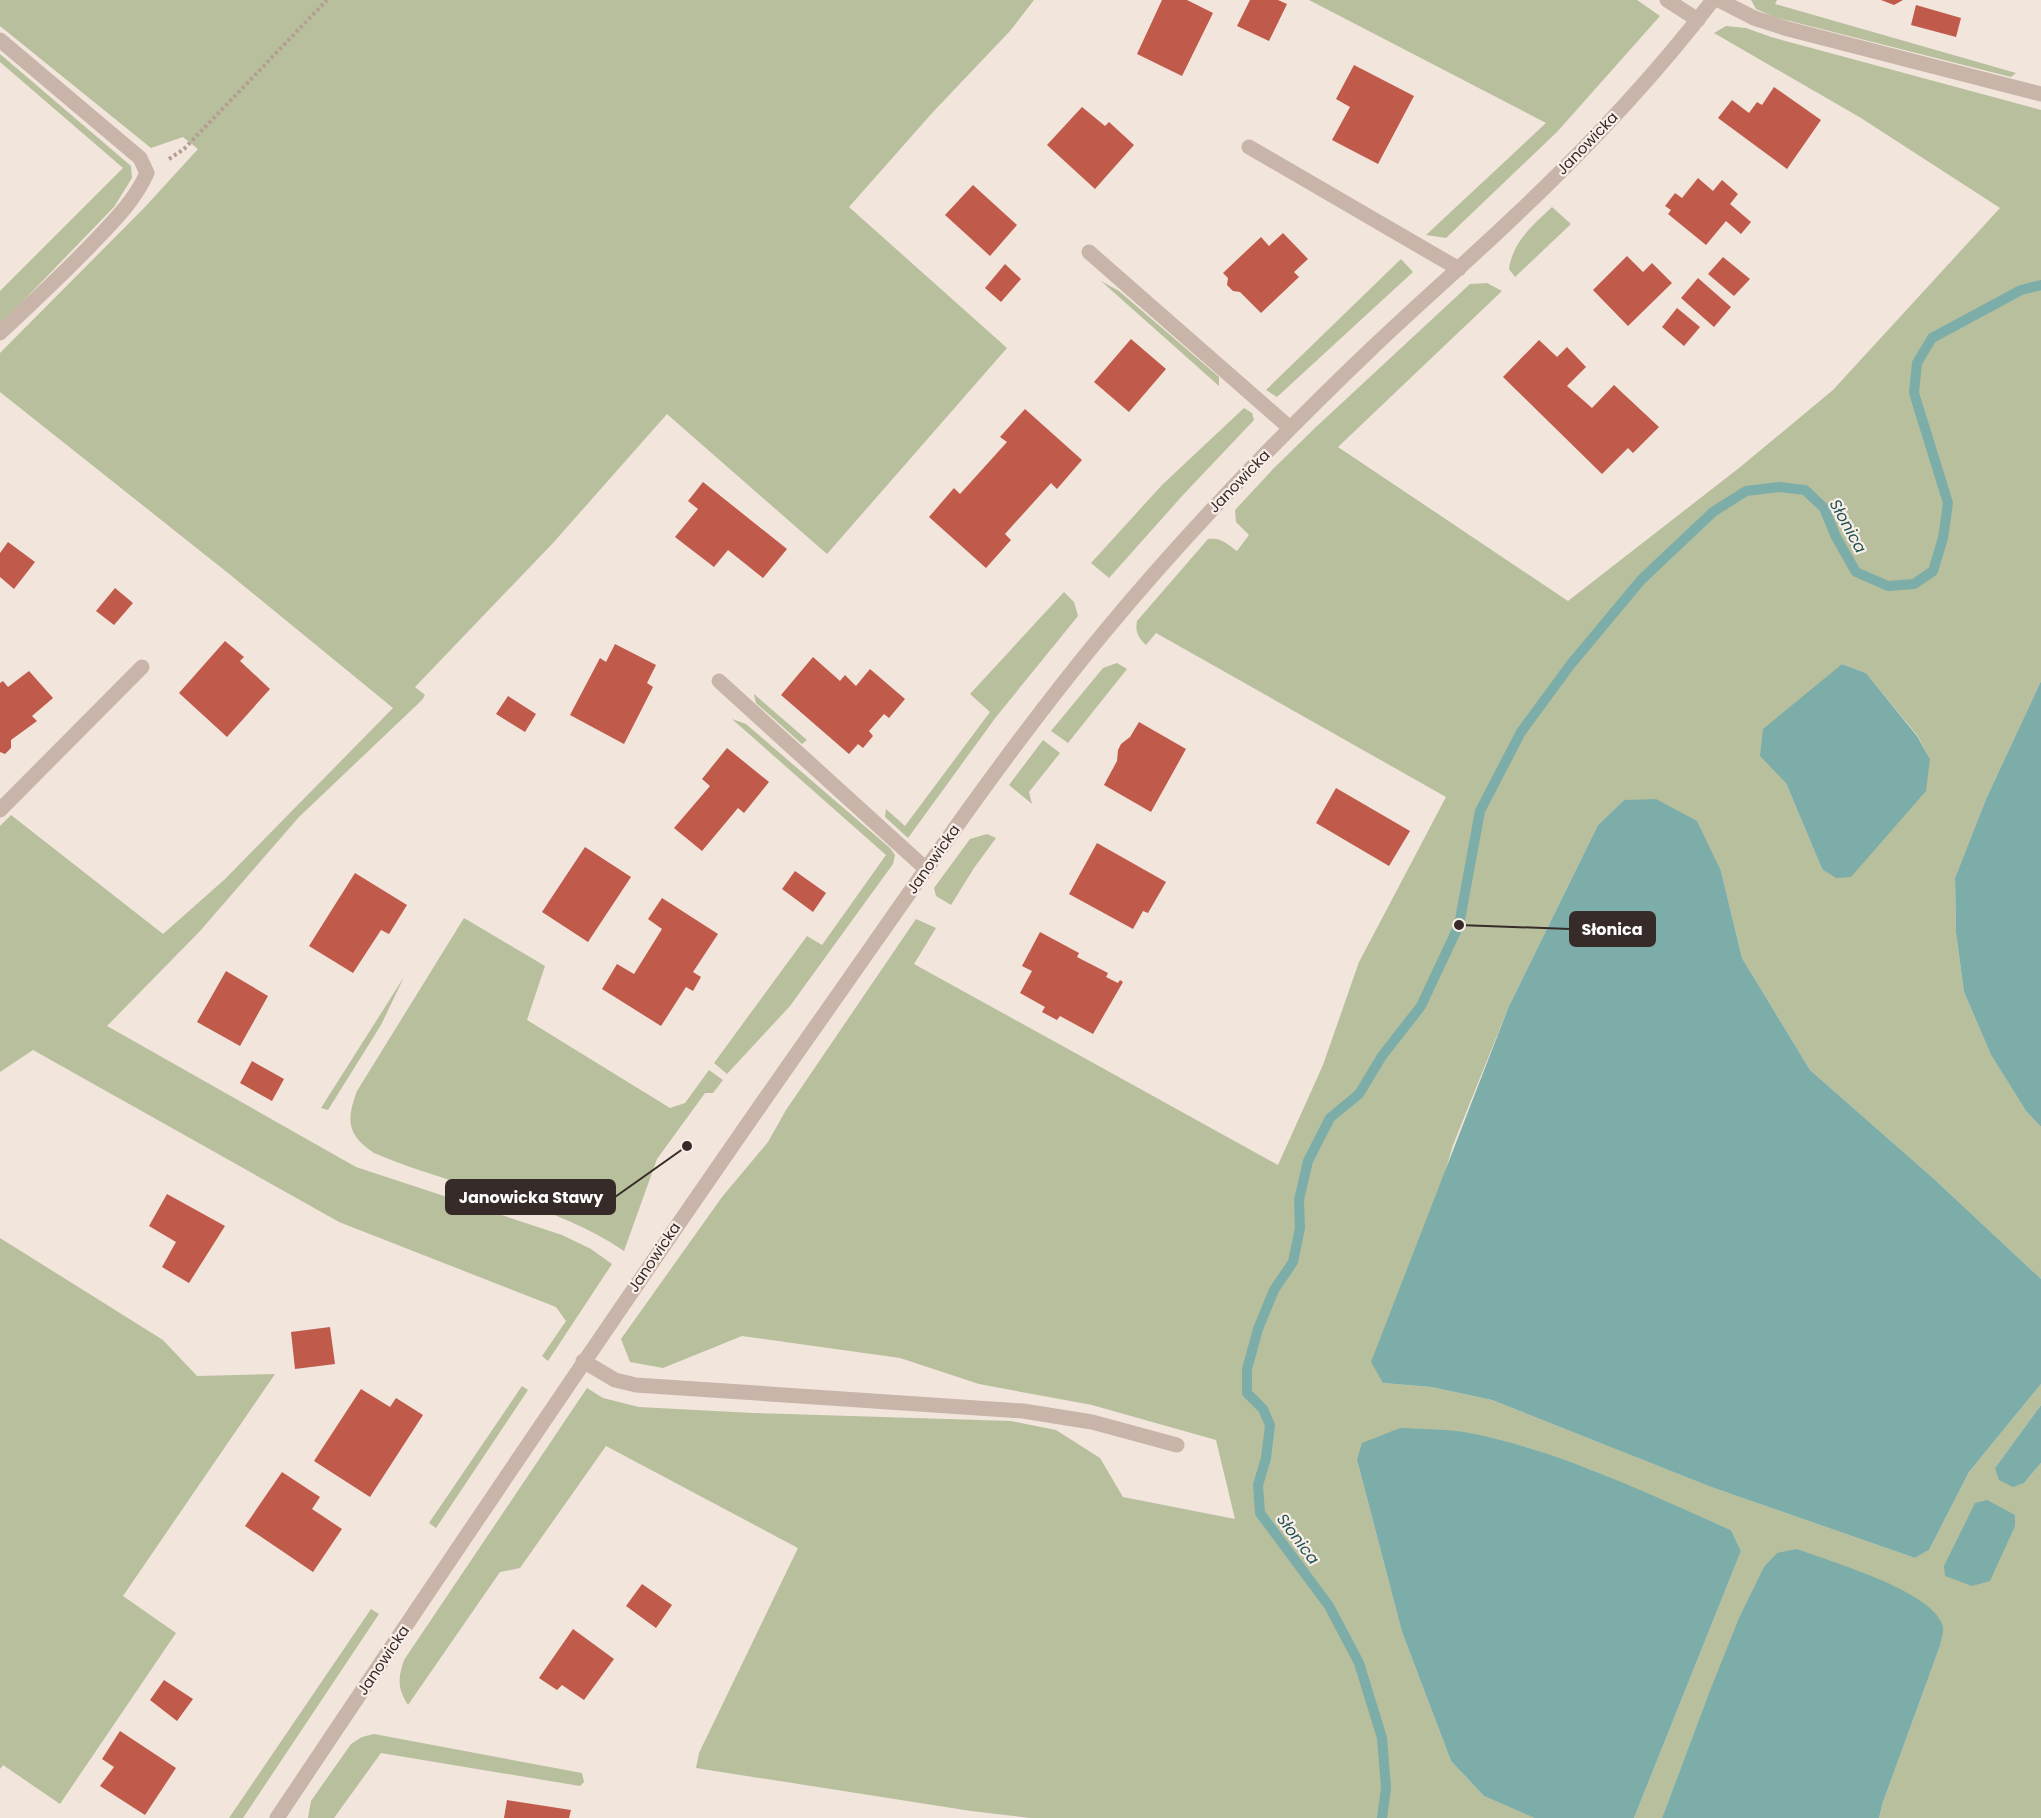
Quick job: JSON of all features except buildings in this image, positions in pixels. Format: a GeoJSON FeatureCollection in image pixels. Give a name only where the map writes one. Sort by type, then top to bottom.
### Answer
{"type":"FeatureCollection","features":[{"type":"Feature","properties":{"kind":"street"},"geometry":{"type":"LineString","coordinates":[[1667,0],[1698,20]]}},
{"type":"Feature","properties":{"kind":"street","name":"Janowicka"},"geometry":{"type":"LineString","coordinates":[[277,1818],[583,1361],[707,1181],[998,769],[1104,632],[1202,520],[1290,428],[1373,347],[1522,210],[1609,121],[1713,0]]}},
{"type":"Feature","properties":{"kind":"street"},"geometry":{"type":"LineString","coordinates":[[1719,0],[1754,18],[1788,29],[2041,94]]}},
{"type":"Feature","properties":{"kind":"street"},"geometry":{"type":"LineString","coordinates":[[0,40],[140,158],[147,173],[140,190],[122,213],[54,284],[0,333]]}},
{"type":"Feature","properties":{"kind":"street"},"geometry":{"type":"LineString","coordinates":[[1249,147],[1459,268]]}},
{"type":"Feature","properties":{"kind":"street"},"geometry":{"type":"LineString","coordinates":[[1089,252],[1290,428]]}},
{"type":"Feature","properties":{"kind":"street"},"geometry":{"type":"LineString","coordinates":[[0,810],[142,667]]}},
{"type":"Feature","properties":{"kind":"street"},"geometry":{"type":"LineString","coordinates":[[719,681],[926,869]]}},
{"type":"Feature","properties":{"kind":"street"},"geometry":{"type":"LineString","coordinates":[[583,1361],[615,1380],[636,1385],[1023,1411],[1092,1422],[1177,1444]]}},
{"type":"Feature","properties":{"kind":"path"},"geometry":{"type":"LineString","coordinates":[[147,173],[184,149],[327,0]]}},
{"type":"Feature","properties":{"kind":"green space"},"geometry":{"type":"Polygon","coordinates":[[[0,0],[1034,0],[1010,31],[933,112],[849,207],[1007,348],[827,554],[667,414],[553,543],[415,687],[425,695],[422,700],[299,817],[200,931],[107,1026],[356,1167],[562,1235],[591,1249],[612,1264],[548,1361],[542,1356],[566,1321],[556,1307],[339,1222],[33,1050],[0,1072],[0,826],[11,815],[163,934],[224,880],[393,708],[228,573],[0,392],[0,353],[145,207],[198,149],[183,137],[151,148],[0,26],[0,0]]]}},
{"type":"Feature","properties":{"kind":"green space"},"geometry":{"type":"Polygon","coordinates":[[[1309,0],[1637,0],[1660,16],[1557,132],[1446,238],[1426,235],[1546,123],[1309,0]]]}},
{"type":"Feature","properties":{"kind":"green space"},"geometry":{"type":"Polygon","coordinates":[[[1751,0],[1777,0],[1775,4],[2016,73],[2011,77],[1774,17],[1756,9],[1751,0]]]}},
{"type":"Feature","properties":{"kind":"green space"},"geometry":{"type":"Polygon","coordinates":[[[1726,26],[1746,28],[1771,37],[2041,110],[2041,681],[1986,799],[1955,878],[1956,933],[1964,992],[1991,1055],[2026,1111],[2041,1127],[2041,1279],[1933,1178],[1810,1070],[1742,958],[1721,871],[1624,800],[1598,825],[1509,1006],[1453,1145],[1383,1383],[1431,1387],[1492,1400],[1711,1487],[1915,1558],[1929,1550],[1969,1472],[2041,1384],[2041,1405],[1995,1468],[2024,1483],[2041,1463],[2041,1818],[1879,1818],[1940,1646],[1943,1626],[1707,1698],[1662,1818],[1634,1818],[1741,1551],[1731,1530],[1591,1470],[1526,1447],[1357,1460],[1402,1632],[1451,1761],[1484,1796],[1534,1818],[1030,1818],[971,1811],[696,1768],[699,1753],[798,1548],[606,1446],[520,1568],[500,1572],[408,1705],[400,1683],[404,1660],[587,1388],[603,1398],[639,1407],[1011,1421],[1056,1430],[1100,1458],[1123,1497],[1235,1519],[1216,1440],[1092,1405],[979,1384],[900,1358],[742,1336],[663,1368],[630,1362],[621,1339],[722,1197],[768,1142],[786,1110],[916,919],[936,928],[914,964],[1278,1165],[1323,1065],[1359,962],[1446,797],[1156,633],[1146,645],[1138,634],[1137,621],[1208,539],[1220,540],[1237,551],[1249,535],[1236,522],[1235,510],[1274,468],[1470,284],[1487,283],[1502,291],[1338,447],[1568,601],[1739,468],[1833,390],[2000,208],[1861,118],[1714,33],[1726,26]],[[1842,664],[1786,783],[1822,869],[1930,759],[1917,735],[1866,673],[1842,664]]]}},
{"type":"Feature","properties":{"kind":"green space"},"geometry":{"type":"Polygon","coordinates":[[[0,54],[131,166],[132,178],[114,207],[0,325],[0,291],[123,168],[0,62],[0,54]]]}},
{"type":"Feature","properties":{"kind":"green space"},"geometry":{"type":"Polygon","coordinates":[[[1552,207],[1571,224],[1515,277],[1509,269],[1519,242],[1552,207]]]}},
{"type":"Feature","properties":{"kind":"green space"},"geometry":{"type":"Polygon","coordinates":[[[1401,259],[1413,272],[1277,397],[1266,390],[1401,259]]]}},
{"type":"Feature","properties":{"kind":"green space"},"geometry":{"type":"Polygon","coordinates":[[[1101,281],[1119,291],[1219,377],[1219,386],[1101,281]]]}},
{"type":"Feature","properties":{"kind":"green space"},"geometry":{"type":"Polygon","coordinates":[[[1244,408],[1252,413],[1254,420],[1109,578],[1091,563],[1162,485],[1244,408]]]}},
{"type":"Feature","properties":{"kind":"green space"},"geometry":{"type":"Polygon","coordinates":[[[1064,592],[1074,602],[1078,616],[996,717],[908,838],[885,817],[886,809],[905,826],[990,712],[970,694],[1064,592]]]}},
{"type":"Feature","properties":{"kind":"green space"},"geometry":{"type":"Polygon","coordinates":[[[1117,663],[1127,669],[1068,743],[1051,731],[1103,668],[1117,663]]]}},
{"type":"Feature","properties":{"kind":"green space"},"geometry":{"type":"Polygon","coordinates":[[[754,694],[807,740],[802,744],[756,703],[754,694]]]}},
{"type":"Feature","properties":{"kind":"green space"},"geometry":{"type":"Polygon","coordinates":[[[732,719],[746,724],[890,848],[895,855],[893,864],[790,1006],[727,1074],[714,1063],[807,936],[822,945],[886,855],[732,719]]]}},
{"type":"Feature","properties":{"kind":"green space"},"geometry":{"type":"Polygon","coordinates":[[[1043,740],[1060,753],[1029,792],[1032,804],[1009,785],[1043,740]]]}},
{"type":"Feature","properties":{"kind":"green space"},"geometry":{"type":"Polygon","coordinates":[[[987,834],[996,838],[951,905],[936,896],[934,888],[970,839],[987,834]]]}},
{"type":"Feature","properties":{"kind":"green space"},"geometry":{"type":"Polygon","coordinates":[[[464,918],[545,966],[527,1020],[670,1108],[685,1103],[709,1070],[723,1080],[713,1093],[705,1093],[657,1159],[624,1251],[595,1234],[534,1207],[374,1153],[358,1140],[354,1133],[350,1119],[357,1091],[464,918]]]}},
{"type":"Feature","properties":{"kind":"green space"},"geometry":{"type":"Polygon","coordinates":[[[404,977],[381,1025],[328,1110],[321,1108],[404,977]]]}},
{"type":"Feature","properties":{"kind":"green space"},"geometry":{"type":"Polygon","coordinates":[[[0,1238],[163,1340],[197,1376],[275,1374],[123,1596],[176,1633],[60,1804],[3,1765],[0,1769],[0,1238]]]}},
{"type":"Feature","properties":{"kind":"green space"},"geometry":{"type":"Polygon","coordinates":[[[522,1386],[528,1390],[436,1528],[429,1523],[522,1386]]]}},
{"type":"Feature","properties":{"kind":"green space"},"geometry":{"type":"Polygon","coordinates":[[[371,1609],[379,1614],[243,1818],[229,1818],[371,1609]]]}},
{"type":"Feature","properties":{"kind":"green space"},"geometry":{"type":"Polygon","coordinates":[[[374,1734],[582,1773],[584,1782],[580,1786],[381,1753],[334,1818],[308,1818],[311,1801],[351,1744],[362,1737],[374,1734]]]}},
{"type":"Feature","properties":{"kind":"water"},"geometry":{"type":"Polygon","coordinates":[[[1842,664],[1866,673],[1917,736],[1930,759],[1926,791],[1851,877],[1836,878],[1822,869],[1786,783],[1760,756],[1763,729],[1842,664]]]}},
{"type":"Feature","properties":{"kind":"water"},"geometry":{"type":"Polygon","coordinates":[[[2041,681],[2041,1127],[2026,1111],[1991,1055],[1964,992],[1956,933],[1955,878],[1986,799],[2041,681]]]}},
{"type":"Feature","properties":{"kind":"water"},"geometry":{"type":"Polygon","coordinates":[[[1656,799],[1697,821],[1721,871],[1742,958],[1810,1070],[1933,1178],[2041,1279],[2041,1384],[1969,1472],[1929,1550],[1915,1558],[1711,1487],[1492,1400],[1431,1387],[1383,1383],[1371,1362],[1509,1006],[1598,825],[1624,800],[1656,799]]]}},
{"type":"Feature","properties":{"kind":"water"},"geometry":{"type":"Polygon","coordinates":[[[2041,1405],[2041,1463],[2024,1483],[2013,1487],[1999,1480],[1995,1468],[2041,1405]]]}},
{"type":"Feature","properties":{"kind":"water"},"geometry":{"type":"Polygon","coordinates":[[[1400,1428],[1464,1432],[1533,1449],[1633,1487],[1731,1530],[1741,1551],[1634,1818],[1534,1818],[1484,1796],[1451,1761],[1402,1632],[1357,1460],[1362,1443],[1400,1428]]]}},
{"type":"Feature","properties":{"kind":"water"},"geometry":{"type":"Polygon","coordinates":[[[1987,1500],[2015,1515],[2015,1526],[1990,1581],[1972,1586],[1945,1576],[1944,1566],[1975,1503],[1987,1500]]]}},
{"type":"Feature","properties":{"kind":"water"},"geometry":{"type":"Polygon","coordinates":[[[1797,1549],[1855,1569],[1900,1589],[1934,1612],[1943,1626],[1940,1646],[1879,1818],[1662,1818],[1739,1618],[1764,1567],[1777,1553],[1797,1549]]]}},
{"type":"Feature","properties":{"kind":"waterway","name":"Słonica"},"geometry":{"type":"LineString","coordinates":[[1382,1818],[1386,1788],[1382,1738],[1359,1663],[1329,1606],[1260,1513],[1258,1485],[1266,1458],[1270,1425],[1263,1409],[1247,1393],[1247,1369],[1258,1329],[1274,1290],[1293,1262],[1300,1228],[1299,1200],[1308,1161],[1330,1118],[1359,1094],[1382,1056],[1421,1006],[1459,925],[1480,811],[1521,732],[1571,664],[1641,580],[1713,512],[1746,491],[1779,487],[1805,490],[1824,508],[1836,537],[1856,572],[1888,586],[1914,584],[1933,571],[1943,538],[1948,503],[1914,393],[1917,363],[1932,338],[2021,290],[2041,285]]}},
{"type":"Feature","properties":{"kind":"place","name":"Słonica"},"geometry":{"type":"Point","coordinates":[1459,925]}},
{"type":"Feature","properties":{"kind":"place","name":"Janowicka Stawy"},"geometry":{"type":"Point","coordinates":[687,1146]}}]}
